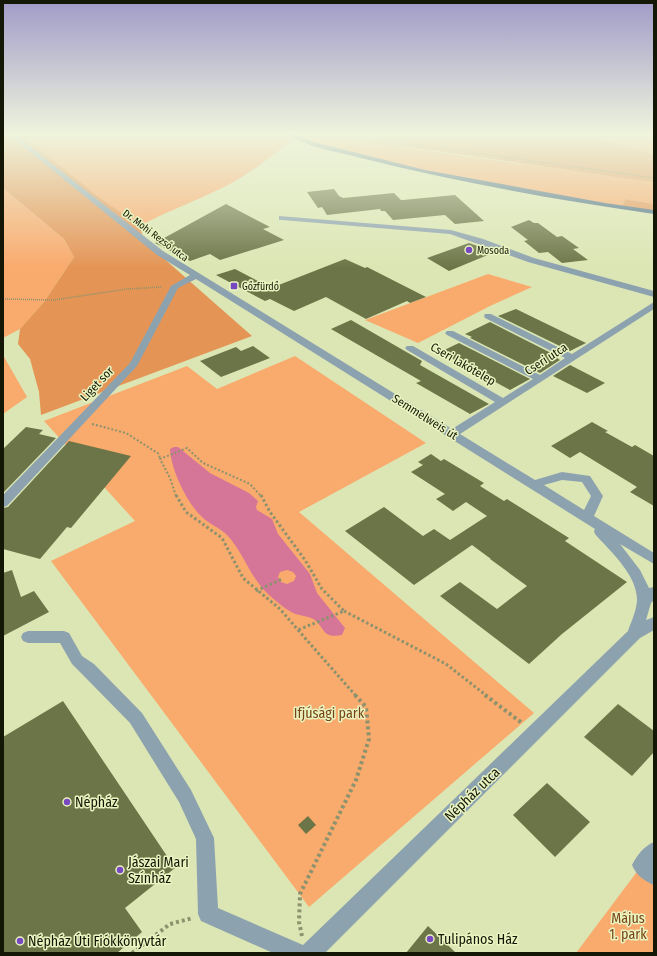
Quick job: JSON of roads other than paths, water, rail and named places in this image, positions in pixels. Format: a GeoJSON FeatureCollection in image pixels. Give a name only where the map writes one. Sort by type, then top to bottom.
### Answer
{"type":"FeatureCollection","features":[{"type":"Feature","properties":{"kind":"main road"},"geometry":{"type":"LineString","coordinates":[[461,179],[611,206],[654,212]]}},
{"type":"Feature","properties":{"kind":"street","name":"Dr. Mohi Rezső utca"},"geometry":{"type":"LineString","coordinates":[[67,179],[160,253],[195,276]]}},
{"type":"Feature","properties":{"kind":"street"},"geometry":{"type":"LineString","coordinates":[[282,218],[451,232],[531,260],[654,294]]}},
{"type":"Feature","properties":{"kind":"street","name":"Liget sor"},"geometry":{"type":"LineString","coordinates":[[3,503],[134,364],[175,286],[195,276]]}},
{"type":"Feature","properties":{"kind":"street","name":"Semmelweis út"},"geometry":{"type":"LineString","coordinates":[[195,276],[654,559]]}},
{"type":"Feature","properties":{"kind":"street","name":"Cseri utca"},"geometry":{"type":"LineString","coordinates":[[452,434],[652,309]]}},
{"type":"Feature","properties":{"kind":"street"},"geometry":{"type":"LineString","coordinates":[[488,316],[572,358]]}},
{"type":"Feature","properties":{"kind":"street","name":"Cseri lakótelep"},"geometry":{"type":"LineString","coordinates":[[450,333],[540,379]]}},
{"type":"Feature","properties":{"kind":"street","name":"Cseri lakótelep"},"geometry":{"type":"LineString","coordinates":[[410,348],[502,402]]}},
{"type":"Feature","properties":{"kind":"street"},"geometry":{"type":"LineString","coordinates":[[533,484],[562,476],[586,479],[596,496],[588,518],[627,561],[649,597],[635,634]]}},
{"type":"Feature","properties":{"kind":"street","name":"Népház utca"},"geometry":{"type":"LineString","coordinates":[[303,948],[534,733],[635,634],[654,623]]}},
{"type":"Feature","properties":{"kind":"street"},"geometry":{"type":"LineString","coordinates":[[28,637],[64,637],[77,660],[88,669],[136,718],[185,796],[205,838],[208,914],[303,948]]}},
{"type":"Feature","properties":{"kind":"street"},"geometry":{"type":"LineString","coordinates":[[654,851],[642,865],[654,875]]}},
{"type":"Feature","properties":{"kind":"place","name":"Mosoda"},"geometry":{"type":"Point","coordinates":[469,250]}},
{"type":"Feature","properties":{"kind":"place","name":"Gőzfürdő"},"geometry":{"type":"Point","coordinates":[234,286]}},
{"type":"Feature","properties":{"kind":"place","name":"Népház"},"geometry":{"type":"Point","coordinates":[67,802]}},
{"type":"Feature","properties":{"kind":"place","name":"Jászai Mari Színház"},"geometry":{"type":"Point","coordinates":[120,870]}},
{"type":"Feature","properties":{"kind":"place","name":"Tulipános Ház"},"geometry":{"type":"Point","coordinates":[430,939]}},
{"type":"Feature","properties":{"kind":"place","name":"Népház Úti Fiókkönyvtár"},"geometry":{"type":"Point","coordinates":[20,941]}},
{"type":"Feature","properties":{"kind":"park label","name":"Ifjúsági park"},"geometry":{"type":"Point","coordinates":[329,713]}},
{"type":"Feature","properties":{"kind":"park label","name":"Május 1. park"},"geometry":{"type":"Point","coordinates":[628,926]}}]}
